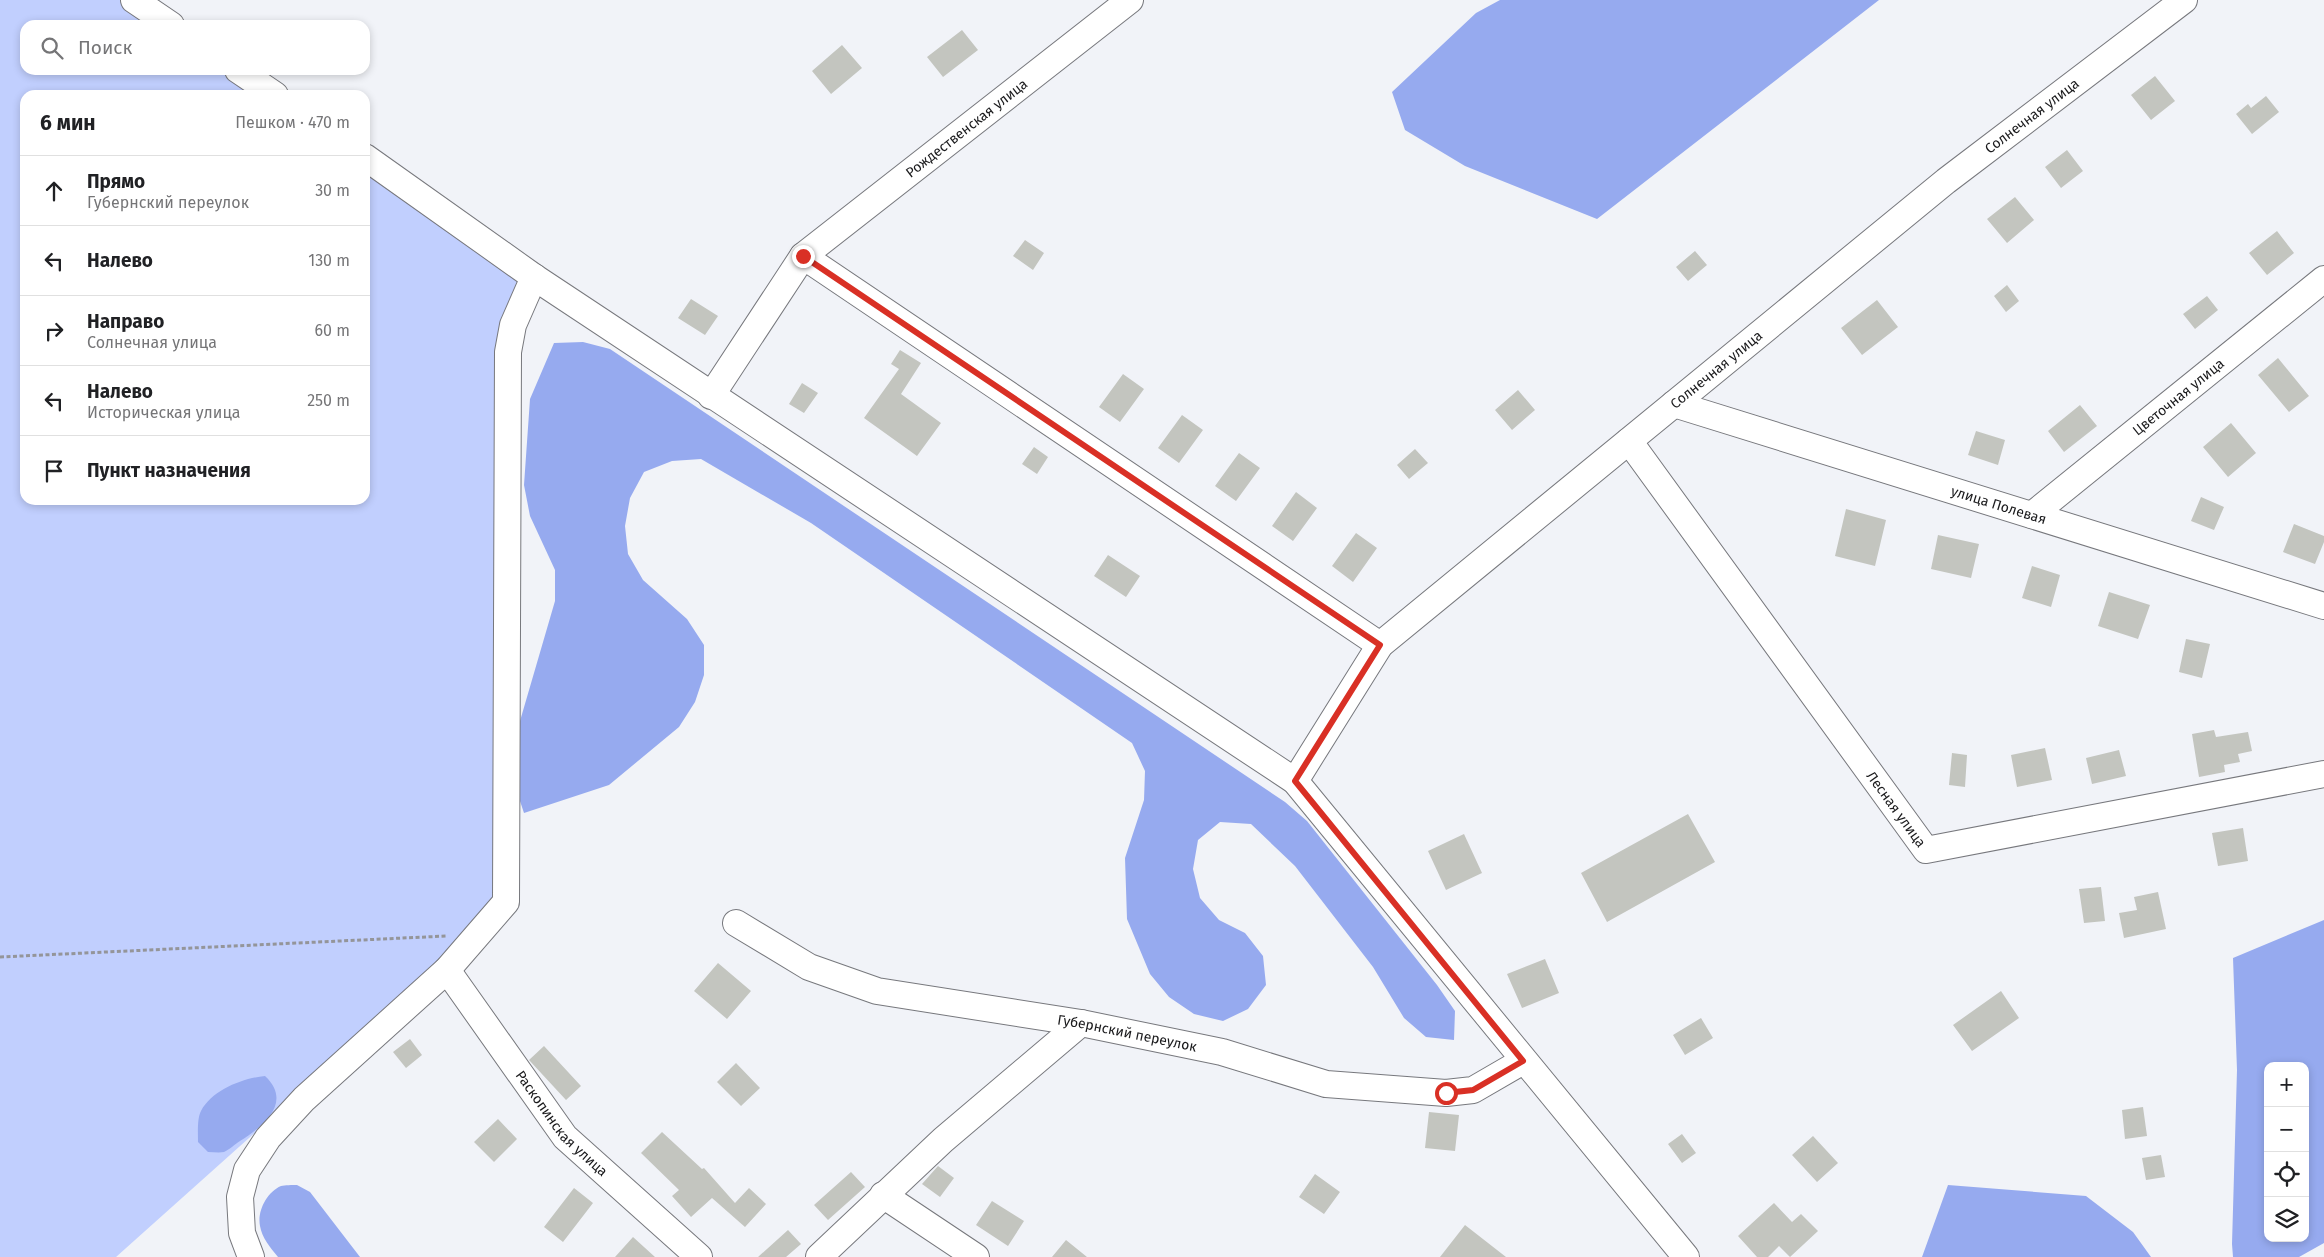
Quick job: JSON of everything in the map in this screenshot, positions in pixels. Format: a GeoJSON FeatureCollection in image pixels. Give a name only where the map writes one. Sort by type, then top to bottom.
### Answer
{"type":"FeatureCollection","features":[{"type":"Feature","properties":{"kind":"street"},"geometry":{"type":"LineString","coordinates":[[134,0],[164,20]]}},
{"type":"Feature","properties":{"kind":"street","name":"Рождественская улица"},"geometry":{"type":"LineString","coordinates":[[711,396],[803,256],[1130,0]]}},
{"type":"Feature","properties":{"kind":"street","name":"Солнечная улица"},"geometry":{"type":"LineString","coordinates":[[1295,781],[1380,645],[1946,181],[2184,0]]}},
{"type":"Feature","properties":{"kind":"street"},"geometry":{"type":"LineString","coordinates":[[245,75],[268,90]]}},
{"type":"Feature","properties":{"kind":"street"},"geometry":{"type":"LineString","coordinates":[[370,161],[534,277],[711,396],[1295,781],[1523,1061],[1686,1257]]}},
{"type":"Feature","properties":{"kind":"street"},"geometry":{"type":"LineString","coordinates":[[803,256],[1380,645]]}},
{"type":"Feature","properties":{"kind":"street"},"geometry":{"type":"LineString","coordinates":[[251,1257],[242,1233],[240,1197],[247,1170],[268,1138],[304,1099],[447,970],[506,902],[508,352],[513,325],[534,277]]}},
{"type":"Feature","properties":{"kind":"street","name":"Цветочная улица"},"geometry":{"type":"LineString","coordinates":[[2032,515],[2324,279]]}},
{"type":"Feature","properties":{"kind":"street","name":"улица Полевая"},"geometry":{"type":"LineString","coordinates":[[1674,404],[2324,606]]}},
{"type":"Feature","properties":{"kind":"street","name":"Лесная улица"},"geometry":{"type":"LineString","coordinates":[[1629,441],[1926,850],[2324,774]]}},
{"type":"Feature","properties":{"kind":"street","name":"Губернский переулок"},"geometry":{"type":"LineString","coordinates":[[736,923],[809,968],[877,991],[1081,1023],[1222,1052],[1326,1084],[1446,1093],[1473,1090],[1523,1061]]}},
{"type":"Feature","properties":{"kind":"street","name":"Раскопинская улица"},"geometry":{"type":"LineString","coordinates":[[447,970],[565,1137],[699,1257]]}},
{"type":"Feature","properties":{"kind":"street"},"geometry":{"type":"LineString","coordinates":[[819,1257],[882,1195],[943,1140],[1081,1023]]}},
{"type":"Feature","properties":{"kind":"street"},"geometry":{"type":"LineString","coordinates":[[882,1195],[976,1257]]}},
{"type":"Feature","properties":{"kind":"path"},"geometry":{"type":"LineString","coordinates":[[0,957],[476,935]]}},
{"type":"Feature","properties":{"kind":"shaded area"},"geometry":{"type":"Polygon","coordinates":[[[0,0],[134,0],[164,20],[20,20],[20,75],[245,75],[268,90],[20,90],[20,505],[370,505],[370,161],[534,277],[508,352],[506,902],[476,935],[116,1257],[0,1257],[0,0]]]}},
{"type":"Feature","properties":{"kind":"shaded area"},"geometry":{"type":"Polygon","coordinates":[[[1500,0],[1879,0],[1597,219],[1465,166],[1405,130],[1392,92],[1476,13],[1500,0]]]}},
{"type":"Feature","properties":{"kind":"shaded area"},"geometry":{"type":"Polygon","coordinates":[[[583,342],[610,349],[1285,802],[1307,821],[1437,985],[1455,1011],[1454,1040],[1426,1037],[1404,1018],[1373,967],[1295,866],[1251,824],[1220,822],[1198,840],[1193,869],[1200,898],[1219,920],[1245,933],[1263,956],[1266,985],[1248,1009],[1223,1021],[1194,1014],[1169,997],[1150,974],[1127,919],[1125,858],[1144,800],[1145,771],[1132,743],[811,523],[701,459],[672,461],[644,472],[630,498],[625,526],[628,554],[643,580],[687,619],[704,645],[704,675],[695,702],[679,727],[609,785],[524,813],[511,774],[513,745],[555,601],[555,570],[530,516],[524,485],[530,399],[554,343],[583,342]]]}},
{"type":"Feature","properties":{"kind":"shaded area"},"geometry":{"type":"Polygon","coordinates":[[[2324,920],[2324,1243],[2299,1257],[2233,1257],[2237,1070],[2233,958],[2324,920]]]}},
{"type":"Feature","properties":{"kind":"shaded area"},"geometry":{"type":"Polygon","coordinates":[[[265,1076],[273,1086],[276,1095],[276,1104],[266,1121],[228,1150],[224,1152],[208,1152],[198,1142],[199,1118],[206,1104],[220,1091],[229,1086],[247,1079],[265,1076]]]}},
{"type":"Feature","properties":{"kind":"shaded area"},"geometry":{"type":"Polygon","coordinates":[[[297,1185],[310,1192],[360,1257],[278,1257],[263,1234],[259,1220],[260,1214],[267,1197],[276,1189],[281,1186],[297,1185]]]}},
{"type":"Feature","properties":{"kind":"shaded area"},"geometry":{"type":"Polygon","coordinates":[[[1948,1185],[2086,1196],[2133,1232],[2151,1257],[1922,1257],[1948,1185]]]}},
{"type":"Feature","properties":{"kind":"building"},"geometry":{"type":"Polygon","coordinates":[[[962,30],[978,50],[943,77],[927,57],[962,30]]]}},
{"type":"Feature","properties":{"kind":"building"},"geometry":{"type":"Polygon","coordinates":[[[842,45],[862,68],[831,94],[812,71],[842,45]]]}},
{"type":"Feature","properties":{"kind":"building"},"geometry":{"type":"Polygon","coordinates":[[[2155,76],[2175,101],[2151,120],[2131,95],[2155,76]]]}},
{"type":"Feature","properties":{"kind":"building"},"geometry":{"type":"Polygon","coordinates":[[[2266,96],[2279,112],[2252,134],[2236,114],[2248,104],[2251,108],[2266,96]]]}},
{"type":"Feature","properties":{"kind":"building"},"geometry":{"type":"Polygon","coordinates":[[[2067,150],[2083,171],[2061,188],[2045,167],[2067,150]]]}},
{"type":"Feature","properties":{"kind":"building"},"geometry":{"type":"Polygon","coordinates":[[[2015,197],[2034,220],[2007,243],[1987,219],[2015,197]]]}},
{"type":"Feature","properties":{"kind":"building"},"geometry":{"type":"Polygon","coordinates":[[[2277,231],[2294,253],[2267,275],[2249,253],[2277,231]]]}},
{"type":"Feature","properties":{"kind":"building"},"geometry":{"type":"Polygon","coordinates":[[[1025,240],[1044,253],[1033,270],[1013,256],[1025,240]]]}},
{"type":"Feature","properties":{"kind":"building"},"geometry":{"type":"Polygon","coordinates":[[[1695,251],[1707,265],[1688,281],[1676,267],[1695,251]]]}},
{"type":"Feature","properties":{"kind":"building"},"geometry":{"type":"Polygon","coordinates":[[[2007,285],[2019,301],[2006,312],[1994,296],[2007,285]]]}},
{"type":"Feature","properties":{"kind":"building"},"geometry":{"type":"Polygon","coordinates":[[[2207,296],[2218,310],[2195,329],[2183,314],[2207,296]]]}},
{"type":"Feature","properties":{"kind":"building"},"geometry":{"type":"Polygon","coordinates":[[[691,299],[718,316],[705,335],[678,318],[691,299]]]}},
{"type":"Feature","properties":{"kind":"building"},"geometry":{"type":"Polygon","coordinates":[[[1877,300],[1898,327],[1862,355],[1841,328],[1877,300]]]}},
{"type":"Feature","properties":{"kind":"building"},"geometry":{"type":"Polygon","coordinates":[[[900,350],[921,363],[901,394],[941,423],[917,456],[864,418],[899,369],[891,364],[900,350]]]}},
{"type":"Feature","properties":{"kind":"building"},"geometry":{"type":"Polygon","coordinates":[[[2278,358],[2309,396],[2289,412],[2258,375],[2278,358]]]}},
{"type":"Feature","properties":{"kind":"building"},"geometry":{"type":"Polygon","coordinates":[[[1123,374],[1144,389],[1120,422],[1099,407],[1123,374]]]}},
{"type":"Feature","properties":{"kind":"building"},"geometry":{"type":"Polygon","coordinates":[[[802,383],[818,393],[804,413],[789,404],[802,383]]]}},
{"type":"Feature","properties":{"kind":"building"},"geometry":{"type":"Polygon","coordinates":[[[1518,390],[1535,410],[1512,430],[1495,410],[1518,390]]]}},
{"type":"Feature","properties":{"kind":"building"},"geometry":{"type":"Polygon","coordinates":[[[2080,405],[2097,426],[2064,452],[2048,431],[2080,405]]]}},
{"type":"Feature","properties":{"kind":"building"},"geometry":{"type":"Polygon","coordinates":[[[1182,415],[1203,430],[1179,463],[1158,448],[1182,415]]]}},
{"type":"Feature","properties":{"kind":"building"},"geometry":{"type":"Polygon","coordinates":[[[2231,423],[2256,453],[2228,477],[2203,447],[2231,423]]]}},
{"type":"Feature","properties":{"kind":"building"},"geometry":{"type":"Polygon","coordinates":[[[1976,431],[2005,440],[1998,465],[1968,455],[1976,431]]]}},
{"type":"Feature","properties":{"kind":"building"},"geometry":{"type":"Polygon","coordinates":[[[1034,447],[1048,457],[1037,474],[1022,464],[1034,447]]]}},
{"type":"Feature","properties":{"kind":"building"},"geometry":{"type":"Polygon","coordinates":[[[1415,449],[1428,463],[1409,479],[1397,465],[1415,449]]]}},
{"type":"Feature","properties":{"kind":"building"},"geometry":{"type":"Polygon","coordinates":[[[1239,453],[1260,468],[1236,501],[1215,486],[1239,453]]]}},
{"type":"Feature","properties":{"kind":"building"},"geometry":{"type":"Polygon","coordinates":[[[1296,492],[1317,508],[1293,541],[1272,526],[1296,492]]]}},
{"type":"Feature","properties":{"kind":"building"},"geometry":{"type":"Polygon","coordinates":[[[2201,497],[2224,507],[2214,530],[2191,521],[2201,497]]]}},
{"type":"Feature","properties":{"kind":"building"},"geometry":{"type":"Polygon","coordinates":[[[1846,509],[1886,520],[1875,566],[1835,556],[1846,509]]]}},
{"type":"Feature","properties":{"kind":"building"},"geometry":{"type":"Polygon","coordinates":[[[2294,524],[2324,536],[2324,542],[2315,564],[2283,552],[2294,524]]]}},
{"type":"Feature","properties":{"kind":"building"},"geometry":{"type":"Polygon","coordinates":[[[1356,533],[1377,548],[1353,582],[1332,566],[1356,533]]]}},
{"type":"Feature","properties":{"kind":"building"},"geometry":{"type":"Polygon","coordinates":[[[1938,535],[1979,544],[1971,578],[1931,569],[1938,535]]]}},
{"type":"Feature","properties":{"kind":"building"},"geometry":{"type":"Polygon","coordinates":[[[1108,555],[1140,576],[1126,597],[1094,576],[1108,555]]]}},
{"type":"Feature","properties":{"kind":"building"},"geometry":{"type":"Polygon","coordinates":[[[2032,566],[2060,575],[2051,607],[2022,598],[2032,566]]]}},
{"type":"Feature","properties":{"kind":"building"},"geometry":{"type":"Polygon","coordinates":[[[2109,592],[2150,605],[2138,639],[2098,626],[2109,592]]]}},
{"type":"Feature","properties":{"kind":"building"},"geometry":{"type":"Polygon","coordinates":[[[2186,639],[2210,644],[2202,678],[2179,672],[2186,639]]]}},
{"type":"Feature","properties":{"kind":"building"},"geometry":{"type":"Polygon","coordinates":[[[2214,730],[2216,737],[2248,732],[2252,751],[2238,754],[2240,762],[2224,765],[2225,772],[2199,777],[2192,734],[2214,730]]]}},
{"type":"Feature","properties":{"kind":"building"},"geometry":{"type":"Polygon","coordinates":[[[2045,748],[2052,780],[2017,787],[2011,755],[2045,748]]]}},
{"type":"Feature","properties":{"kind":"building"},"geometry":{"type":"Polygon","coordinates":[[[2119,750],[2126,776],[2092,784],[2086,758],[2119,750]]]}},
{"type":"Feature","properties":{"kind":"building"},"geometry":{"type":"Polygon","coordinates":[[[1952,753],[1967,755],[1965,787],[1949,785],[1952,753]]]}},
{"type":"Feature","properties":{"kind":"building"},"geometry":{"type":"Polygon","coordinates":[[[1688,814],[1715,862],[1607,922],[1581,873],[1688,814]]]}},
{"type":"Feature","properties":{"kind":"building"},"geometry":{"type":"Polygon","coordinates":[[[2243,828],[2248,861],[2218,866],[2212,833],[2243,828]]]}},
{"type":"Feature","properties":{"kind":"building"},"geometry":{"type":"Polygon","coordinates":[[[1464,834],[1482,873],[1446,890],[1428,851],[1464,834]]]}},
{"type":"Feature","properties":{"kind":"building"},"geometry":{"type":"Polygon","coordinates":[[[2101,887],[2105,921],[2084,923],[2079,889],[2101,887]]]}},
{"type":"Feature","properties":{"kind":"building"},"geometry":{"type":"Polygon","coordinates":[[[2158,892],[2166,929],[2124,938],[2119,913],[2137,910],[2134,897],[2158,892]]]}},
{"type":"Feature","properties":{"kind":"building"},"geometry":{"type":"Polygon","coordinates":[[[1545,959],[1559,993],[1522,1008],[1507,974],[1545,959]]]}},
{"type":"Feature","properties":{"kind":"building"},"geometry":{"type":"Polygon","coordinates":[[[718,963],[751,991],[727,1019],[694,991],[718,963]]]}},
{"type":"Feature","properties":{"kind":"building"},"geometry":{"type":"Polygon","coordinates":[[[2001,991],[2019,1018],[1972,1051],[1953,1025],[2001,991]]]}},
{"type":"Feature","properties":{"kind":"building"},"geometry":{"type":"Polygon","coordinates":[[[1701,1018],[1713,1038],[1685,1055],[1673,1035],[1701,1018]]]}},
{"type":"Feature","properties":{"kind":"building"},"geometry":{"type":"Polygon","coordinates":[[[410,1039],[422,1055],[406,1068],[393,1052],[410,1039]]]}},
{"type":"Feature","properties":{"kind":"building"},"geometry":{"type":"Polygon","coordinates":[[[544,1046],[581,1086],[566,1100],[529,1060],[544,1046]]]}},
{"type":"Feature","properties":{"kind":"building"},"geometry":{"type":"Polygon","coordinates":[[[736,1063],[760,1088],[741,1106],[717,1082],[736,1063]]]}},
{"type":"Feature","properties":{"kind":"building"},"geometry":{"type":"Polygon","coordinates":[[[2143,1107],[2147,1136],[2125,1139],[2122,1110],[2143,1107]]]}},
{"type":"Feature","properties":{"kind":"building"},"geometry":{"type":"Polygon","coordinates":[[[1429,1112],[1459,1115],[1455,1151],[1425,1148],[1429,1112]]]}},
{"type":"Feature","properties":{"kind":"building"},"geometry":{"type":"Polygon","coordinates":[[[498,1119],[517,1139],[494,1162],[474,1142],[498,1119]]]}},
{"type":"Feature","properties":{"kind":"building"},"geometry":{"type":"Polygon","coordinates":[[[662,1132],[702,1169],[704,1168],[735,1203],[749,1188],[766,1204],[745,1227],[712,1198],[691,1217],[672,1196],[679,1190],[641,1153],[662,1132]]]}},
{"type":"Feature","properties":{"kind":"building"},"geometry":{"type":"Polygon","coordinates":[[[1682,1134],[1696,1153],[1682,1163],[1668,1144],[1682,1134]]]}},
{"type":"Feature","properties":{"kind":"building"},"geometry":{"type":"Polygon","coordinates":[[[1813,1136],[1838,1163],[1817,1182],[1792,1155],[1813,1136]]]}},
{"type":"Feature","properties":{"kind":"building"},"geometry":{"type":"Polygon","coordinates":[[[2161,1155],[2165,1177],[2146,1180],[2142,1158],[2161,1155]]]}},
{"type":"Feature","properties":{"kind":"building"},"geometry":{"type":"Polygon","coordinates":[[[938,1166],[954,1178],[940,1197],[922,1184],[938,1166]]]}},
{"type":"Feature","properties":{"kind":"building"},"geometry":{"type":"Polygon","coordinates":[[[851,1172],[865,1187],[828,1220],[814,1205],[851,1172]]]}},
{"type":"Feature","properties":{"kind":"building"},"geometry":{"type":"Polygon","coordinates":[[[1315,1174],[1340,1192],[1324,1214],[1299,1197],[1315,1174]]]}},
{"type":"Feature","properties":{"kind":"building"},"geometry":{"type":"Polygon","coordinates":[[[574,1188],[593,1203],[563,1242],[544,1227],[574,1188]]]}},
{"type":"Feature","properties":{"kind":"building"},"geometry":{"type":"Polygon","coordinates":[[[992,1201],[1024,1221],[1008,1246],[976,1225],[992,1201]]]}},
{"type":"Feature","properties":{"kind":"building"},"geometry":{"type":"Polygon","coordinates":[[[1774,1203],[1792,1222],[1801,1214],[1818,1231],[1790,1257],[1779,1246],[1768,1257],[1757,1257],[1738,1236],[1774,1203]]]}},
{"type":"Feature","properties":{"kind":"building"},"geometry":{"type":"Polygon","coordinates":[[[1465,1225],[1506,1257],[1440,1257],[1465,1225]]]}},
{"type":"Feature","properties":{"kind":"building"},"geometry":{"type":"Polygon","coordinates":[[[788,1230],[801,1244],[786,1257],[758,1257],[788,1230]]]}},
{"type":"Feature","properties":{"kind":"building"},"geometry":{"type":"Polygon","coordinates":[[[633,1237],[655,1257],[615,1257],[633,1237]]]}},
{"type":"Feature","properties":{"kind":"building"},"geometry":{"type":"Polygon","coordinates":[[[1066,1240],[1087,1257],[1052,1257],[1066,1240]]]}},
{"type":"Feature","properties":{"kind":"route"},"geometry":{"type":"LineString","coordinates":[[803,256],[1380,645],[1295,781],[1523,1061],[1473,1090],[1446,1093]]}}]}
